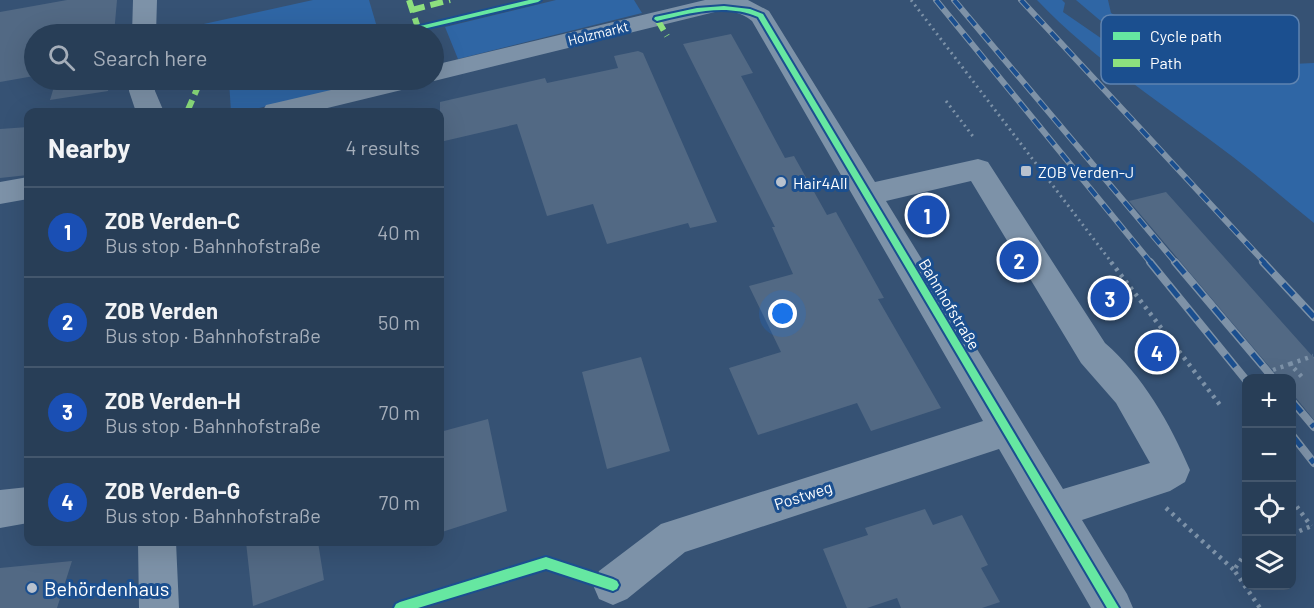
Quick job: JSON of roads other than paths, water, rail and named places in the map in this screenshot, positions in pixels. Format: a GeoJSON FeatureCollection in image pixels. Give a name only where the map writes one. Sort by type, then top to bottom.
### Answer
{"type":"FeatureCollection","features":[{"type":"Feature","properties":{"kind":"street"},"geometry":{"type":"LineString","coordinates":[[144,24],[145,0]]}},
{"type":"Feature","properties":{"kind":"street","name":"Holzmarkt"},"geometry":{"type":"LineString","coordinates":[[444,72],[719,3],[741,4],[754,10],[760,16]]}},
{"type":"Feature","properties":{"kind":"street","name":"Bahnhofstraße"},"geometry":{"type":"LineString","coordinates":[[760,16],[1113,608]]}},
{"type":"Feature","properties":{"kind":"street"},"geometry":{"type":"LineString","coordinates":[[142,90],[147,108]]}},
{"type":"Feature","properties":{"kind":"street"},"geometry":{"type":"LineString","coordinates":[[292,108],[367,90]]}},
{"type":"Feature","properties":{"kind":"street"},"geometry":{"type":"LineString","coordinates":[[867,195],[978,169],[1094,354],[1109,366],[1156,436],[1172,470],[1157,478],[1054,510]]}},
{"type":"Feature","properties":{"kind":"street"},"geometry":{"type":"LineString","coordinates":[[0,193],[24,189]]}},
{"type":"Feature","properties":{"kind":"street","name":"Postweg"},"geometry":{"type":"LineString","coordinates":[[613,585],[674,537],[1007,430]]}},
{"type":"Feature","properties":{"kind":"street"},"geometry":{"type":"LineString","coordinates":[[0,509],[24,506]]}},
{"type":"Feature","properties":{"kind":"street"},"geometry":{"type":"LineString","coordinates":[[157,546],[159,608]]}},
{"type":"Feature","properties":{"kind":"railway"},"geometry":{"type":"LineString","coordinates":[[936,0],[1151,263]]}},
{"type":"Feature","properties":{"kind":"railway"},"geometry":{"type":"LineString","coordinates":[[954,0],[1176,263]]}},
{"type":"Feature","properties":{"kind":"railway"},"geometry":{"type":"LineString","coordinates":[[1021,0],[1265,263]]}},
{"type":"Feature","properties":{"kind":"railway"},"geometry":{"type":"LineString","coordinates":[[1150,262],[1242,375]]}},
{"type":"Feature","properties":{"kind":"railway"},"geometry":{"type":"LineString","coordinates":[[1175,262],[1270,374]]}},
{"type":"Feature","properties":{"kind":"railway"},"geometry":{"type":"LineString","coordinates":[[1263,262],[1314,317]]}},
{"type":"Feature","properties":{"kind":"railway"},"geometry":{"type":"LineString","coordinates":[[1296,406],[1314,427]]}},
{"type":"Feature","properties":{"kind":"railway"},"geometry":{"type":"LineString","coordinates":[[1296,440],[1314,463]]}},
{"type":"Feature","properties":{"kind":"place","name":"ZOB Verden-J"},"geometry":{"type":"Point","coordinates":[1026,171]}},
{"type":"Feature","properties":{"kind":"place","name":"Hair4All"},"geometry":{"type":"Point","coordinates":[781,182]}},
{"type":"Feature","properties":{"kind":"place","name":"ZOB Verden-C"},"geometry":{"type":"Point","coordinates":[927,215]}},
{"type":"Feature","properties":{"kind":"place","name":"ZOB Verden"},"geometry":{"type":"Point","coordinates":[1019,260]}},
{"type":"Feature","properties":{"kind":"place","name":"ZOB Verden-H"},"geometry":{"type":"Point","coordinates":[1110,298]}},
{"type":"Feature","properties":{"kind":"place","name":"ZOB Verden-G"},"geometry":{"type":"Point","coordinates":[1157,352]}},
{"type":"Feature","properties":{"kind":"place","name":"Behördenhaus"},"geometry":{"type":"Point","coordinates":[32,588]}}]}
